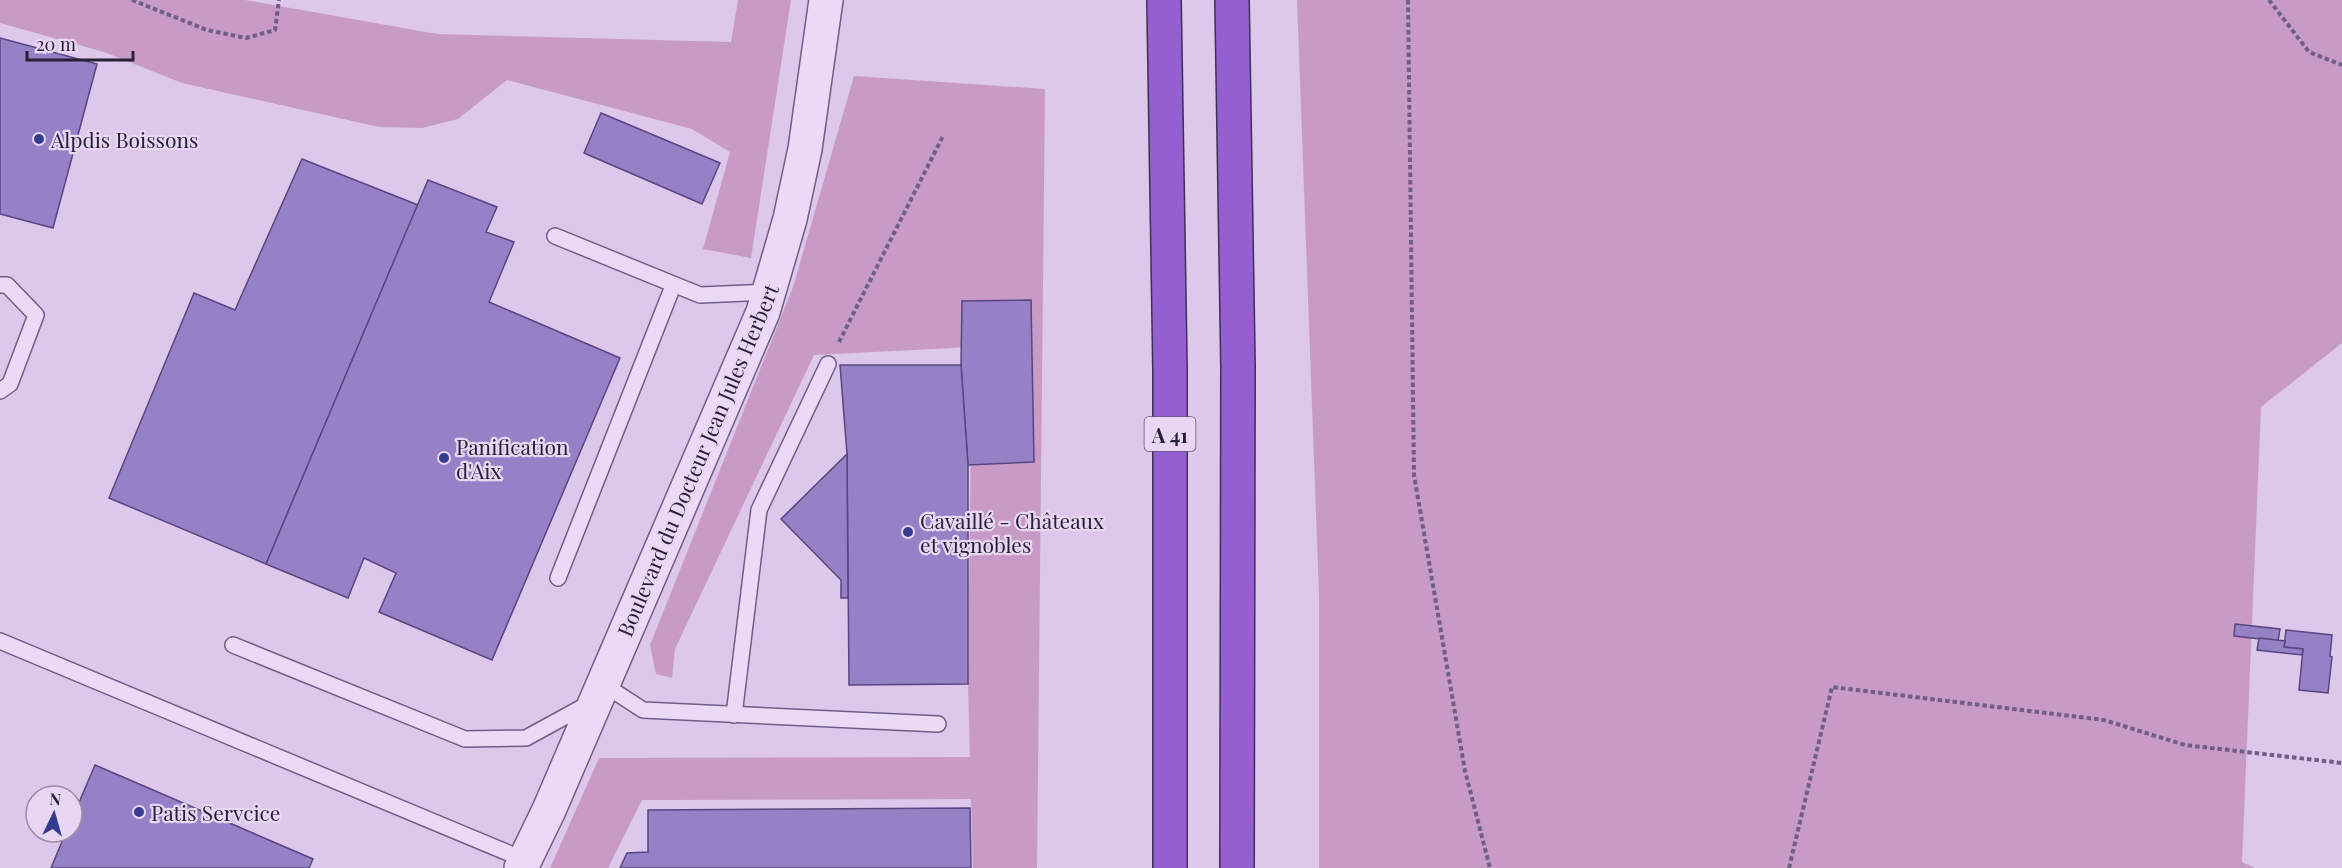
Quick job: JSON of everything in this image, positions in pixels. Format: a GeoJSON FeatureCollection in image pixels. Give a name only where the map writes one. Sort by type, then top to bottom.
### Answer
{"type":"FeatureCollection","features":[{"type":"Feature","properties":{"kind":"highway","name":"A 41"},"geometry":{"type":"LineString","coordinates":[[1164,0],[1170,370],[1170,868]]}},
{"type":"Feature","properties":{"kind":"highway"},"geometry":{"type":"LineString","coordinates":[[1232,0],[1238,367],[1237,868]]}},
{"type":"Feature","properties":{"kind":"street","name":"Boulevard du Docteur Jean Jules Herbert"},"geometry":{"type":"LineString","coordinates":[[523,864],[763,312],[790,219],[805,149],[826,0]]}},
{"type":"Feature","properties":{"kind":"lane"},"geometry":{"type":"LineString","coordinates":[[555,236],[700,296],[770,292]]}},
{"type":"Feature","properties":{"kind":"lane"},"geometry":{"type":"LineString","coordinates":[[0,285],[7,285],[36,315],[10,384],[0,391]]}},
{"type":"Feature","properties":{"kind":"lane"},"geometry":{"type":"LineString","coordinates":[[558,578],[673,286]]}},
{"type":"Feature","properties":{"kind":"lane"},"geometry":{"type":"LineString","coordinates":[[734,715],[759,510],[828,364]]}},
{"type":"Feature","properties":{"kind":"lane"},"geometry":{"type":"LineString","coordinates":[[0,641],[523,864]]}},
{"type":"Feature","properties":{"kind":"lane"},"geometry":{"type":"LineString","coordinates":[[232,645],[465,739],[526,738],[599,692],[643,710],[938,724]]}},
{"type":"Feature","properties":{"kind":"path"},"geometry":{"type":"LineString","coordinates":[[132,0],[207,30],[246,38],[275,30],[279,0]]}},
{"type":"Feature","properties":{"kind":"path"},"geometry":{"type":"LineString","coordinates":[[1408,0],[1414,475],[1465,771],[1490,868]]}},
{"type":"Feature","properties":{"kind":"path"},"geometry":{"type":"LineString","coordinates":[[2269,0],[2309,52],[2342,64]]}},
{"type":"Feature","properties":{"kind":"path"},"geometry":{"type":"LineString","coordinates":[[828,364],[943,136]]}},
{"type":"Feature","properties":{"kind":"path"},"geometry":{"type":"LineString","coordinates":[[1789,868],[1832,687],[2104,720],[2185,745],[2342,763]]}},
{"type":"Feature","properties":{"kind":"shaded area"},"geometry":{"type":"Polygon","coordinates":[[[0,0],[245,0],[437,34],[731,42],[738,0],[791,0],[751,258],[703,249],[730,152],[692,129],[507,80],[458,119],[422,128],[379,127],[182,83],[104,52],[0,23],[0,0]]]}},
{"type":"Feature","properties":{"kind":"shaded area"},"geometry":{"type":"Polygon","coordinates":[[[1297,0],[2342,0],[2342,343],[2261,407],[2242,862],[2255,868],[1319,868],[1319,595],[1297,0]]]}},
{"type":"Feature","properties":{"kind":"shaded area"},"geometry":{"type":"Polygon","coordinates":[[[854,76],[1045,89],[1037,868],[973,868],[971,799],[642,800],[608,868],[550,868],[599,758],[970,757],[968,684],[972,347],[814,355],[675,649],[672,678],[656,674],[650,645],[793,287],[854,76]]]}},
{"type":"Feature","properties":{"kind":"building","name":"Alpdis Boissons"},"geometry":{"type":"Polygon","coordinates":[[[0,38],[97,64],[53,228],[0,214],[0,38]]]}},
{"type":"Feature","properties":{"kind":"building"},"geometry":{"type":"Polygon","coordinates":[[[601,113],[720,163],[702,204],[584,153],[601,113]]]}},
{"type":"Feature","properties":{"kind":"building"},"geometry":{"type":"Polygon","coordinates":[[[302,159],[418,205],[266,564],[109,498],[194,293],[235,310],[302,159]]]}},
{"type":"Feature","properties":{"kind":"building","name":"Panification d'Aix"},"geometry":{"type":"Polygon","coordinates":[[[428,180],[497,207],[486,232],[514,242],[489,302],[620,358],[492,660],[379,612],[396,573],[364,558],[348,598],[266,564],[428,180]]]}},
{"type":"Feature","properties":{"kind":"building"},"geometry":{"type":"Polygon","coordinates":[[[1031,300],[1034,462],[968,465],[961,365],[962,301],[1031,300]]]}},
{"type":"Feature","properties":{"kind":"building","name":"Cavaillé - Châteaux et vignobles"},"geometry":{"type":"Polygon","coordinates":[[[840,365],[961,365],[968,465],[968,684],[849,685],[847,454],[840,365]]]}},
{"type":"Feature","properties":{"kind":"building"},"geometry":{"type":"Polygon","coordinates":[[[847,454],[848,598],[841,598],[841,580],[781,519],[847,454]]]}},
{"type":"Feature","properties":{"kind":"building"},"geometry":{"type":"Polygon","coordinates":[[[2235,624],[2280,629],[2278,641],[2234,636],[2235,624]]]}},
{"type":"Feature","properties":{"kind":"building"},"geometry":{"type":"Polygon","coordinates":[[[2286,630],[2332,635],[2328,693],[2299,690],[2303,649],[2284,647],[2286,630]]]}},
{"type":"Feature","properties":{"kind":"building"},"geometry":{"type":"Polygon","coordinates":[[[2259,638],[2285,641],[2284,647],[2303,649],[2302,655],[2257,650],[2259,638]]]}},
{"type":"Feature","properties":{"kind":"building","name":"Patis Servcice"},"geometry":{"type":"Polygon","coordinates":[[[95,765],[313,859],[309,868],[51,868],[61,844],[84,844],[84,791],[95,765]]]}},
{"type":"Feature","properties":{"kind":"building"},"geometry":{"type":"Polygon","coordinates":[[[970,808],[971,868],[620,868],[627,853],[648,852],[648,810],[970,808]]]}},
{"type":"Feature","properties":{"kind":"place","name":"Alpdis Boissons"},"geometry":{"type":"Point","coordinates":[39,139]}},
{"type":"Feature","properties":{"kind":"place","name":"Panification d'Aix"},"geometry":{"type":"Point","coordinates":[444,458]}},
{"type":"Feature","properties":{"kind":"place","name":"Cavaillé - Châteaux et vignobles"},"geometry":{"type":"Point","coordinates":[908,532]}},
{"type":"Feature","properties":{"kind":"place","name":"Patis Servcice"},"geometry":{"type":"Point","coordinates":[139,812]}}]}
